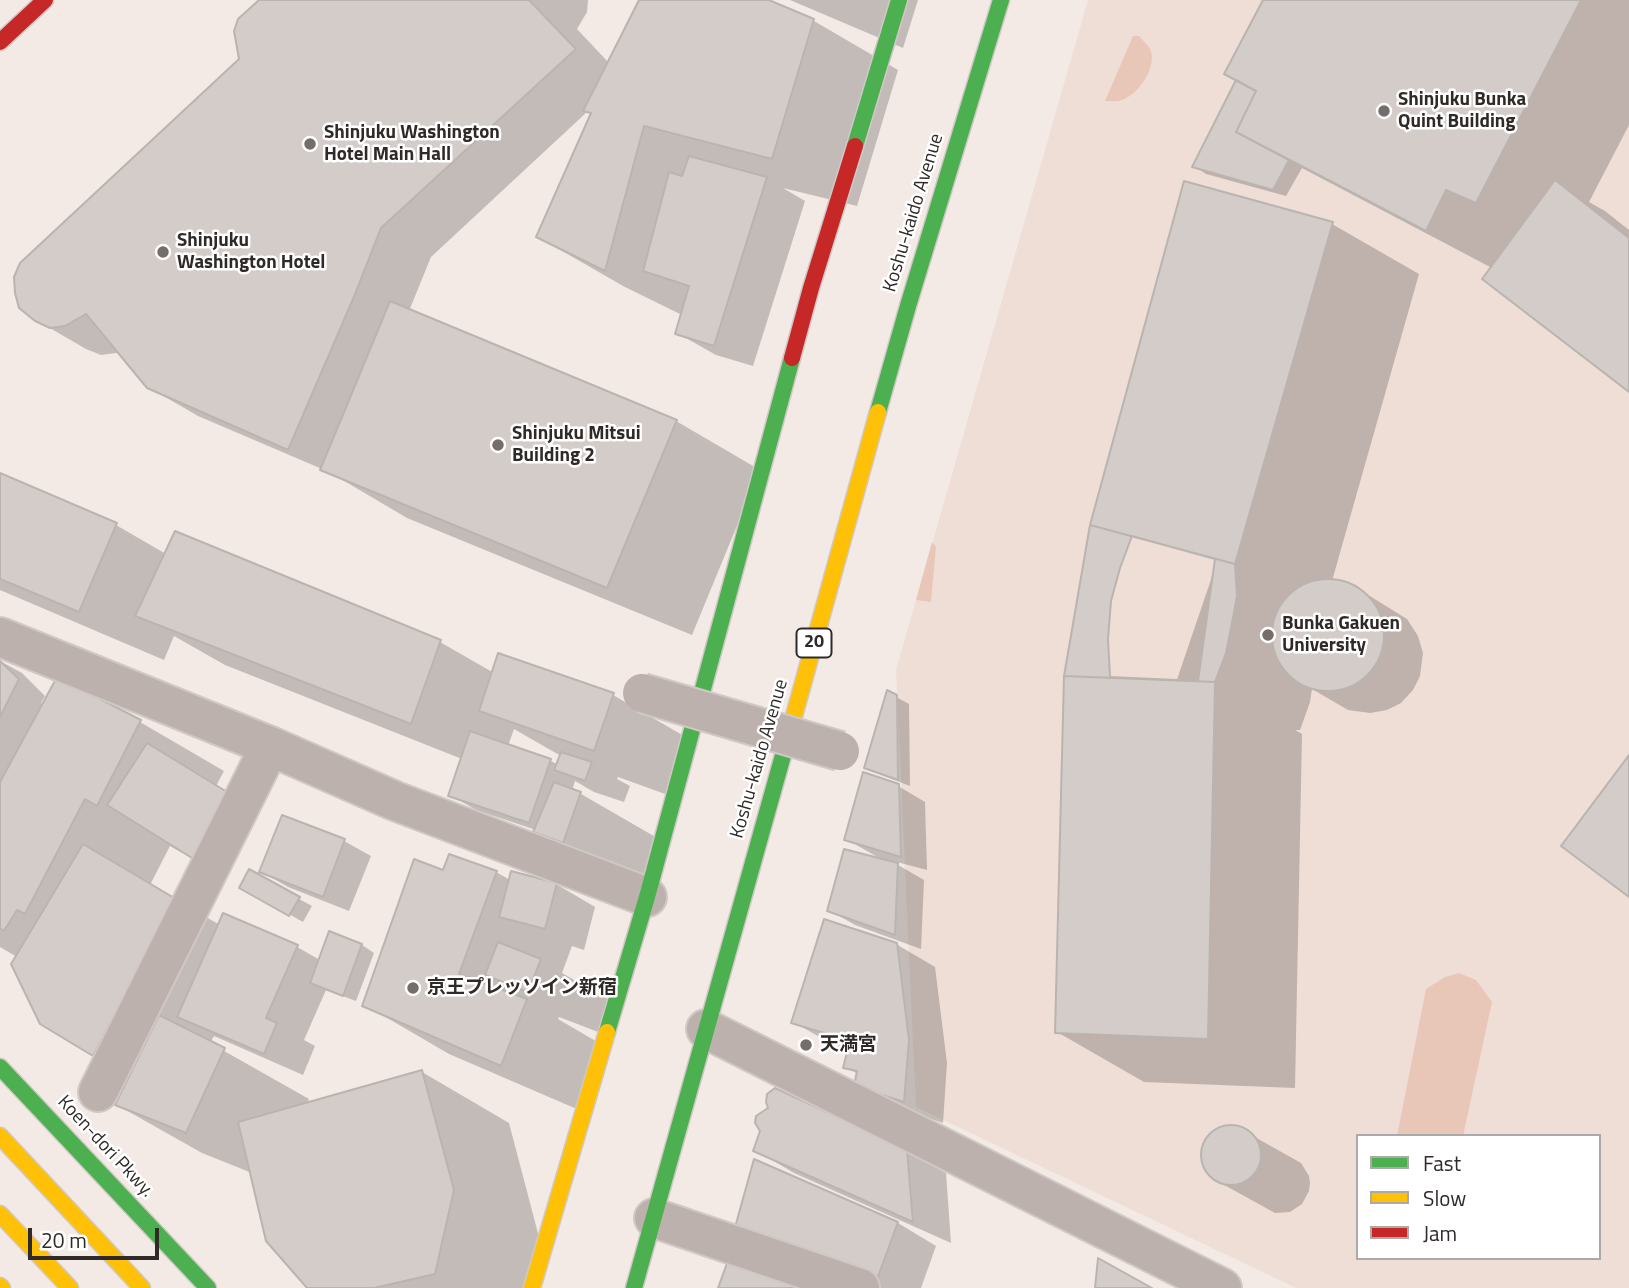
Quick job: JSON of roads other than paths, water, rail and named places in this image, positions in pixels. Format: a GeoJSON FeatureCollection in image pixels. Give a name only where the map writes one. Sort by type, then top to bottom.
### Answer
{"type":"FeatureCollection","features":[{"type":"Feature","properties":{"kind":"main road"},"geometry":{"type":"LineString","coordinates":[[0,42],[45,0]]}},
{"type":"Feature","properties":{"kind":"main road"},"geometry":{"type":"LineString","coordinates":[[532,1288],[647,897],[811,288],[900,0]]}},
{"type":"Feature","properties":{"kind":"main road","name":"Koshu-kaido Avenue"},"geometry":{"type":"LineString","coordinates":[[634,1288],[908,306],[1002,0]]}},
{"type":"Feature","properties":{"kind":"main road"},"geometry":{"type":"LineString","coordinates":[[8,7],[21,22]]}},
{"type":"Feature","properties":{"kind":"main road","name":"Koen-dori Pkwy."},"geometry":{"type":"LineString","coordinates":[[0,1066],[208,1288]]}},
{"type":"Feature","properties":{"kind":"main road"},"geometry":{"type":"LineString","coordinates":[[0,1136],[142,1288]]}},
{"type":"Feature","properties":{"kind":"main road"},"geometry":{"type":"LineString","coordinates":[[0,1214],[70,1288]]}},
{"type":"Feature","properties":{"kind":"street"},"geometry":{"type":"LineString","coordinates":[[0,637],[270,746],[395,801],[647,897]]}},
{"type":"Feature","properties":{"kind":"street"},"geometry":{"type":"LineString","coordinates":[[642,693],[840,751]]}},
{"type":"Feature","properties":{"kind":"street"},"geometry":{"type":"LineString","coordinates":[[98,1092],[270,746]]}},
{"type":"Feature","properties":{"kind":"street"},"geometry":{"type":"LineString","coordinates":[[706,1029],[1222,1288]]}},
{"type":"Feature","properties":{"kind":"street"},"geometry":{"type":"LineString","coordinates":[[653,1218],[860,1288]]}},
{"type":"Feature","properties":{"kind":"place","name":"Shinjuku Bunka Quint Building"},"geometry":{"type":"Point","coordinates":[1384,111]}},
{"type":"Feature","properties":{"kind":"place","name":"Shinjuku Washington Hotel Main Hall"},"geometry":{"type":"Point","coordinates":[310,144]}},
{"type":"Feature","properties":{"kind":"place","name":"Shinjuku Washington Hotel"},"geometry":{"type":"Point","coordinates":[163,252]}},
{"type":"Feature","properties":{"kind":"place","name":"Shinjuku Mitsui Building 2"},"geometry":{"type":"Point","coordinates":[498,445]}},
{"type":"Feature","properties":{"kind":"place","name":"Bunka Gakuen University"},"geometry":{"type":"Point","coordinates":[1268,635]}},
{"type":"Feature","properties":{"kind":"place","name":"京王プレッソイン新宿"},"geometry":{"type":"Point","coordinates":[413,988]}},
{"type":"Feature","properties":{"kind":"place","name":"天満宮"},"geometry":{"type":"Point","coordinates":[806,1045]}}]}
